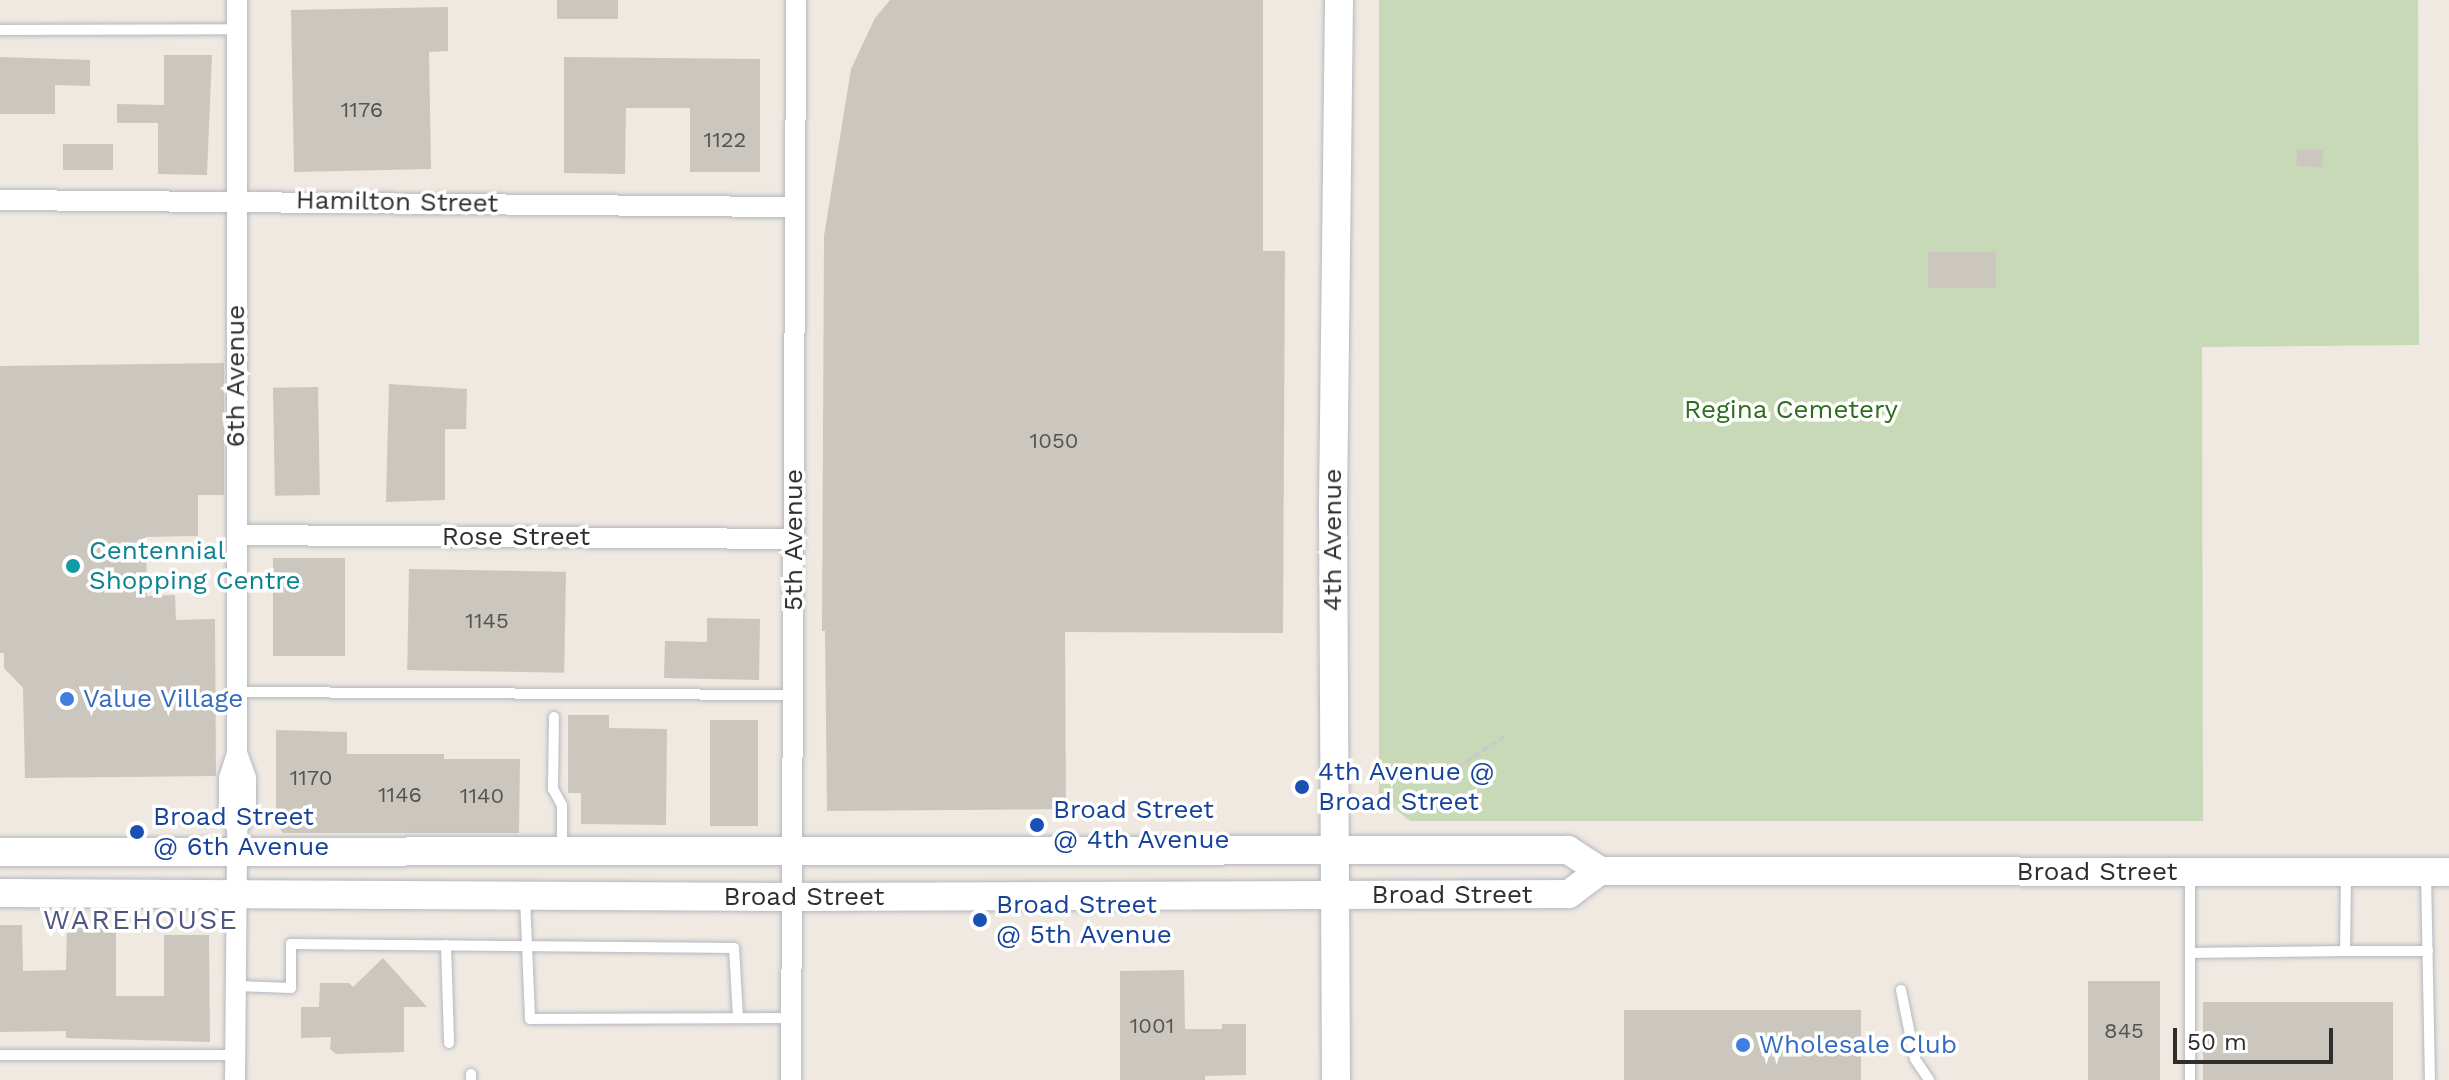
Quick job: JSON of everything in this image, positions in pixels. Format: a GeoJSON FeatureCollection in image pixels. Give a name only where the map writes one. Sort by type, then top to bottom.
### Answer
{"type":"FeatureCollection","features":[{"type":"Feature","properties":{"kind":"main road","name":"4th Avenue"},"geometry":{"type":"LineString","coordinates":[[1336,1080],[1333,506],[1339,0]]}},
{"type":"Feature","properties":{"kind":"main road","name":"Broad Street"},"geometry":{"type":"LineString","coordinates":[[0,852],[237,840],[562,851],[791,853],[1568,850],[1600,871],[2438,872]]}},
{"type":"Feature","properties":{"kind":"main road","name":"Broad Street"},"geometry":{"type":"LineString","coordinates":[[0,893],[791,897],[1569,894],[1600,871]]}},
{"type":"Feature","properties":{"kind":"street","name":"6th Avenue"},"geometry":{"type":"LineString","coordinates":[[235,1080],[237,840],[246,814],[246,778],[237,753],[237,0]]}},
{"type":"Feature","properties":{"kind":"street","name":"5th Avenue"},"geometry":{"type":"LineString","coordinates":[[791,1080],[796,0]]}},
{"type":"Feature","properties":{"kind":"street","name":"Hamilton Street"},"geometry":{"type":"LineString","coordinates":[[0,200],[794,207]]}},
{"type":"Feature","properties":{"kind":"street","name":"Rose Street"},"geometry":{"type":"LineString","coordinates":[[237,535],[794,539]]}},
{"type":"Feature","properties":{"kind":"lane"},"geometry":{"type":"LineString","coordinates":[[0,30],[237,29]]}},
{"type":"Feature","properties":{"kind":"lane"},"geometry":{"type":"LineString","coordinates":[[237,692],[794,695]]}},
{"type":"Feature","properties":{"kind":"lane"},"geometry":{"type":"LineString","coordinates":[[554,717],[553,789],[562,805],[562,851]]}},
{"type":"Feature","properties":{"kind":"lane"},"geometry":{"type":"LineString","coordinates":[[2190,872],[2190,1080]]}},
{"type":"Feature","properties":{"kind":"lane"},"geometry":{"type":"LineString","coordinates":[[2345,951],[2346,872]]}},
{"type":"Feature","properties":{"kind":"lane"},"geometry":{"type":"LineString","coordinates":[[2430,1080],[2428,951],[2438,872]]}},
{"type":"Feature","properties":{"kind":"lane"},"geometry":{"type":"LineString","coordinates":[[525,895],[530,1019],[791,1018]]}},
{"type":"Feature","properties":{"kind":"lane"},"geometry":{"type":"LineString","coordinates":[[236,986],[291,988],[291,944],[734,948],[738,1018]]}},
{"type":"Feature","properties":{"kind":"lane"},"geometry":{"type":"LineString","coordinates":[[446,945],[449,1043]]}},
{"type":"Feature","properties":{"kind":"lane"},"geometry":{"type":"LineString","coordinates":[[2190,953],[2428,951]]}},
{"type":"Feature","properties":{"kind":"lane"},"geometry":{"type":"LineString","coordinates":[[1901,990],[1915,1059],[1929,1080]]}},
{"type":"Feature","properties":{"kind":"lane"},"geometry":{"type":"LineString","coordinates":[[0,1055],[236,1055]]}},
{"type":"Feature","properties":{"kind":"path"},"geometry":{"type":"LineString","coordinates":[[1441,778],[1505,736]]}},
{"type":"Feature","properties":{"kind":"green space","name":"Regina Cemetery"},"geometry":{"type":"Polygon","coordinates":[[[1379,0],[2418,0],[2419,345],[2202,347],[2203,821],[1410,821],[1379,796],[1379,0]]]}},
{"type":"Feature","properties":{"kind":"building"},"geometry":{"type":"Polygon","coordinates":[[[557,0],[618,0],[618,19],[557,19],[557,0]]]}},
{"type":"Feature","properties":{"kind":"building"},"geometry":{"type":"Polygon","coordinates":[[[890,0],[1263,0],[1263,251],[1285,251],[1283,633],[1065,632],[1066,809],[827,811],[825,631],[822,631],[824,236],[851,69],[875,18],[890,0]]]}},
{"type":"Feature","properties":{"kind":"building"},"geometry":{"type":"Polygon","coordinates":[[[448,7],[448,51],[429,52],[431,169],[294,172],[291,10],[448,7]]]}},
{"type":"Feature","properties":{"kind":"building"},"geometry":{"type":"Polygon","coordinates":[[[164,55],[212,55],[207,175],[158,174],[158,123],[117,123],[117,104],[164,105],[164,55]]]}},
{"type":"Feature","properties":{"kind":"building"},"geometry":{"type":"Polygon","coordinates":[[[0,57],[90,60],[90,86],[55,85],[55,114],[0,114],[0,57]]]}},
{"type":"Feature","properties":{"kind":"building"},"geometry":{"type":"Polygon","coordinates":[[[564,57],[760,59],[760,172],[690,172],[690,108],[626,108],[625,174],[564,173],[564,57]]]}},
{"type":"Feature","properties":{"kind":"building"},"geometry":{"type":"Polygon","coordinates":[[[63,144],[113,144],[113,170],[63,170],[63,144]]]}},
{"type":"Feature","properties":{"kind":"building"},"geometry":{"type":"Polygon","coordinates":[[[2297,149],[2323,150],[2322,167],[2296,166],[2297,149]]]}},
{"type":"Feature","properties":{"kind":"building"},"geometry":{"type":"Polygon","coordinates":[[[1928,252],[1996,252],[1996,288],[1928,288],[1928,252]]]}},
{"type":"Feature","properties":{"kind":"building","name":"Centennial Shopping Centre"},"geometry":{"type":"Polygon","coordinates":[[[224,363],[224,495],[198,495],[198,536],[146,537],[147,596],[175,595],[176,620],[215,619],[216,776],[25,778],[23,688],[4,668],[4,653],[0,653],[0,366],[224,363]]]}},
{"type":"Feature","properties":{"kind":"building"},"geometry":{"type":"Polygon","coordinates":[[[389,384],[467,389],[466,429],[445,429],[445,500],[386,502],[389,384]]]}},
{"type":"Feature","properties":{"kind":"building"},"geometry":{"type":"Polygon","coordinates":[[[318,387],[320,495],[275,496],[273,388],[318,387]]]}},
{"type":"Feature","properties":{"kind":"building"},"geometry":{"type":"Polygon","coordinates":[[[273,558],[345,558],[345,656],[273,656],[273,558]]]}},
{"type":"Feature","properties":{"kind":"building"},"geometry":{"type":"Polygon","coordinates":[[[409,569],[566,572],[564,673],[407,670],[409,569]]]}},
{"type":"Feature","properties":{"kind":"building"},"geometry":{"type":"Polygon","coordinates":[[[707,618],[760,619],[759,680],[664,678],[665,641],[707,642],[707,618]]]}},
{"type":"Feature","properties":{"kind":"building"},"geometry":{"type":"Polygon","coordinates":[[[568,715],[609,715],[609,728],[667,729],[666,825],[581,824],[581,793],[568,793],[568,715]]]}},
{"type":"Feature","properties":{"kind":"building"},"geometry":{"type":"Polygon","coordinates":[[[710,720],[758,720],[758,826],[710,826],[710,720]]]}},
{"type":"Feature","properties":{"kind":"building"},"geometry":{"type":"Polygon","coordinates":[[[276,730],[347,732],[347,754],[444,754],[444,759],[520,759],[519,833],[283,833],[276,824],[276,730]]]}},
{"type":"Feature","properties":{"kind":"building"},"geometry":{"type":"Polygon","coordinates":[[[0,925],[22,925],[23,971],[66,970],[67,925],[116,925],[116,996],[164,996],[164,935],[209,935],[210,1042],[66,1038],[66,1031],[0,1032],[0,925]]]}},
{"type":"Feature","properties":{"kind":"building"},"geometry":{"type":"Polygon","coordinates":[[[383,958],[427,1007],[404,1007],[404,1052],[336,1054],[330,1049],[331,1037],[301,1038],[301,1007],[319,1007],[320,983],[349,983],[353,987],[383,958]]]}},
{"type":"Feature","properties":{"kind":"building"},"geometry":{"type":"Polygon","coordinates":[[[1184,970],[1185,1029],[1222,1029],[1222,1024],[1246,1024],[1246,1075],[1205,1076],[1205,1080],[1120,1080],[1120,971],[1184,970]]]}},
{"type":"Feature","properties":{"kind":"building"},"geometry":{"type":"Polygon","coordinates":[[[2088,981],[2160,981],[2160,1080],[2088,1080],[2088,981]]]}},
{"type":"Feature","properties":{"kind":"building"},"geometry":{"type":"Polygon","coordinates":[[[2203,1002],[2393,1002],[2393,1080],[2203,1080],[2203,1002]]]}},
{"type":"Feature","properties":{"kind":"building","name":"Wholesale Club"},"geometry":{"type":"Polygon","coordinates":[[[1624,1010],[1861,1010],[1861,1080],[1624,1080],[1624,1010]]]}},
{"type":"Feature","properties":{"kind":"place","name":"Centennial Shopping Centre"},"geometry":{"type":"Point","coordinates":[73,566]}},
{"type":"Feature","properties":{"kind":"place","name":"Value Village"},"geometry":{"type":"Point","coordinates":[67,699]}},
{"type":"Feature","properties":{"kind":"place","name":"4th Avenue @ Broad Street"},"geometry":{"type":"Point","coordinates":[1302,787]}},
{"type":"Feature","properties":{"kind":"place","name":"Broad Street @ 4th Avenue"},"geometry":{"type":"Point","coordinates":[1037,825]}},
{"type":"Feature","properties":{"kind":"place","name":"Broad Street @ 6th Avenue"},"geometry":{"type":"Point","coordinates":[137,832]}},
{"type":"Feature","properties":{"kind":"place","name":"Broad Street @ 5th Avenue"},"geometry":{"type":"Point","coordinates":[980,920]}},
{"type":"Feature","properties":{"kind":"place","name":"Wholesale Club"},"geometry":{"type":"Point","coordinates":[1743,1045]}},
{"type":"Feature","properties":{"kind":"district","name":"WAREHOUSE"},"geometry":{"type":"Point","coordinates":[141,920]}}]}
